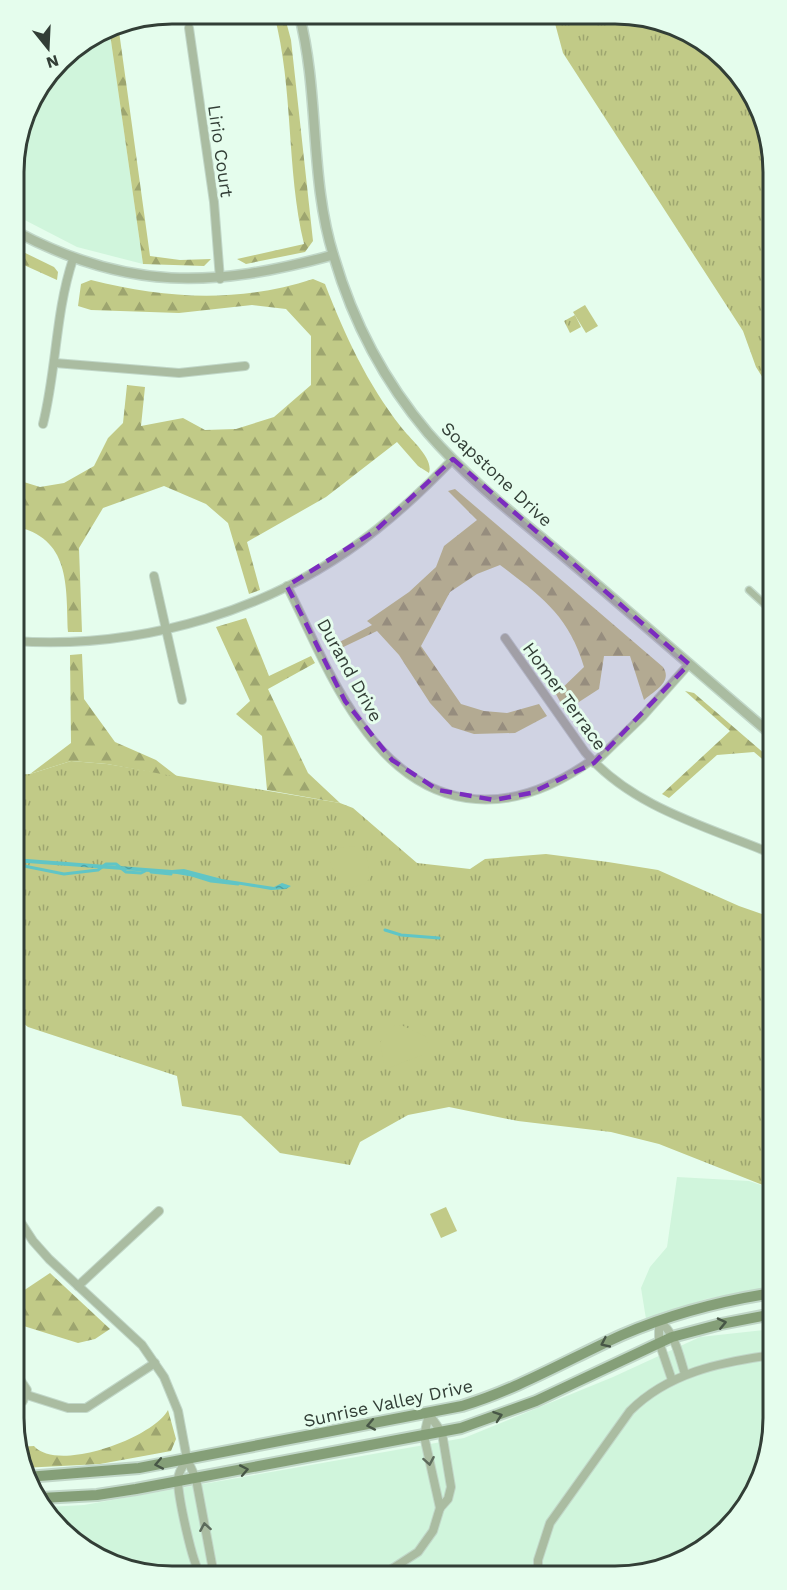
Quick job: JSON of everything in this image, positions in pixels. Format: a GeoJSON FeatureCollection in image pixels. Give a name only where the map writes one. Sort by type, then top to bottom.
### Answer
{"type":"FeatureCollection","features":[{"type":"Feature","properties":{"kind":"main road","name":"Sunrise Valley Drive"},"geometry":{"type":"LineString","coordinates":[[36,1476],[139,1468],[429,1414],[497,1395],[616,1338],[659,1321],[706,1306],[763,1295]]}},
{"type":"Feature","properties":{"kind":"main road","name":"Sunrise Valley Drive"},"geometry":{"type":"LineString","coordinates":[[48,1498],[98,1495],[178,1482],[442,1433],[492,1419],[536,1401],[672,1337],[720,1323],[763,1316]]}},
{"type":"Feature","properties":{"kind":"street","name":"Soapstone Drive"},"geometry":{"type":"LineString","coordinates":[[301,24],[309,62],[323,208],[333,255],[359,326],[389,381],[422,425],[453,459],[763,727]]}},
{"type":"Feature","properties":{"kind":"street","name":"Lirio Court"},"geometry":{"type":"LineString","coordinates":[[189,28],[214,202],[220,279]]}},
{"type":"Feature","properties":{"kind":"street"},"geometry":{"type":"LineString","coordinates":[[24,235],[73,259],[99,267],[156,278],[220,279],[279,270],[333,255]]}},
{"type":"Feature","properties":{"kind":"street"},"geometry":{"type":"LineString","coordinates":[[43,424],[55,363],[61,298],[73,259]]}},
{"type":"Feature","properties":{"kind":"street"},"geometry":{"type":"LineString","coordinates":[[55,363],[179,373],[245,366]]}},
{"type":"Feature","properties":{"kind":"street"},"geometry":{"type":"LineString","coordinates":[[24,641],[97,640],[166,629],[234,609],[317,570],[375,531],[453,459]]}},
{"type":"Feature","properties":{"kind":"street"},"geometry":{"type":"LineString","coordinates":[[154,576],[182,700]]}},
{"type":"Feature","properties":{"kind":"street","name":"Durand Drive"},"geometry":{"type":"LineString","coordinates":[[287,586],[359,723],[392,760],[423,783],[455,796],[476,800],[513,798],[552,785],[593,762],[642,717],[689,664]]}},
{"type":"Feature","properties":{"kind":"street"},"geometry":{"type":"LineString","coordinates":[[749,590],[763,603]]}},
{"type":"Feature","properties":{"kind":"street","name":"Homer Terrace"},"geometry":{"type":"LineString","coordinates":[[505,638],[593,762],[616,781],[658,807],[763,850]]}},
{"type":"Feature","properties":{"kind":"street"},"geometry":{"type":"LineString","coordinates":[[78,1286],[159,1210]]}},
{"type":"Feature","properties":{"kind":"street"},"geometry":{"type":"LineString","coordinates":[[24,1229],[49,1259],[135,1338],[155,1363],[172,1394],[187,1459],[196,1479],[212,1566]]}},
{"type":"Feature","properties":{"kind":"street"},"geometry":{"type":"LineString","coordinates":[[659,1321],[666,1326],[672,1337],[686,1374]]}},
{"type":"Feature","properties":{"kind":"street"},"geometry":{"type":"LineString","coordinates":[[659,1321],[659,1342],[672,1380]]}},
{"type":"Feature","properties":{"kind":"street"},"geometry":{"type":"LineString","coordinates":[[538,1566],[544,1537],[562,1505],[630,1412],[651,1391],[686,1374],[763,1357]]}},
{"type":"Feature","properties":{"kind":"street"},"geometry":{"type":"LineString","coordinates":[[27,1395],[68,1408],[86,1408],[155,1363]]}},
{"type":"Feature","properties":{"kind":"street"},"geometry":{"type":"LineString","coordinates":[[24,1384],[27,1395],[24,1400]]}},
{"type":"Feature","properties":{"kind":"street"},"geometry":{"type":"LineString","coordinates":[[396,1566],[418,1552],[433,1531],[440,1508],[448,1499],[450,1487],[442,1433],[429,1414]]}},
{"type":"Feature","properties":{"kind":"street"},"geometry":{"type":"LineString","coordinates":[[429,1414],[424,1436],[440,1508]]}},
{"type":"Feature","properties":{"kind":"street"},"geometry":{"type":"LineString","coordinates":[[187,1459],[181,1468],[178,1482],[197,1566]]}},
{"type":"Feature","properties":{"kind":"highlighted area"},"geometry":{"type":"Polygon","coordinates":[[[453,459],[689,664],[594,763],[531,793],[494,800],[438,790],[392,760],[345,701],[287,586],[375,531],[453,459]]]}},
{"type":"Feature","properties":{"kind":"shaded area"},"geometry":{"type":"Polygon","coordinates":[[[110,37],[143,264],[77,247],[24,220],[24,162],[35,115],[58,78],[78,78],[78,58],[110,37]]]}},
{"type":"Feature","properties":{"kind":"shaded area"},"geometry":{"type":"Polygon","coordinates":[[[677,1177],[749,1181],[763,1186],[763,1289],[706,1299],[646,1319],[641,1288],[650,1267],[667,1247],[677,1177]]]}},
{"type":"Feature","properties":{"kind":"shaded area"},"geometry":{"type":"Polygon","coordinates":[[[763,1330],[763,1428],[760,1447],[748,1484],[720,1523],[689,1546],[653,1561],[615,1566],[153,1565],[115,1555],[98,1546],[67,1523],[54,1507],[84,1505],[464,1438],[613,1377],[700,1337],[763,1330]]]}},
{"type":"Feature","properties":{"kind":"green space"},"geometry":{"type":"Polygon","coordinates":[[[276,24],[287,24],[291,40],[313,241],[305,252],[246,264],[237,259],[304,244],[298,215],[285,71],[276,24]]]}},
{"type":"Feature","properties":{"kind":"green space"},"geometry":{"type":"Polygon","coordinates":[[[555,24],[634,25],[663,32],[681,39],[713,61],[726,74],[748,106],[762,153],[763,378],[756,367],[743,331],[563,53],[555,24]]]}},
{"type":"Feature","properties":{"kind":"green space"},"geometry":{"type":"Polygon","coordinates":[[[119,34],[150,256],[180,260],[211,259],[204,266],[143,264],[110,37],[119,34]]]}},
{"type":"Feature","properties":{"kind":"green space"},"geometry":{"type":"Polygon","coordinates":[[[24,252],[54,267],[58,272],[57,280],[24,265],[24,252]]]}},
{"type":"Feature","properties":{"kind":"green space"},"geometry":{"type":"Polygon","coordinates":[[[313,279],[325,284],[367,376],[401,427],[425,455],[430,467],[429,473],[418,466],[397,442],[326,497],[247,542],[260,590],[249,594],[228,523],[206,504],[164,486],[103,508],[79,548],[82,632],[68,632],[67,597],[62,566],[56,552],[46,541],[24,529],[24,482],[40,487],[64,483],[94,466],[108,438],[123,423],[127,385],[145,387],[141,426],[183,418],[205,430],[236,429],[274,417],[311,385],[311,336],[286,309],[252,305],[179,313],[91,310],[78,306],[81,284],[91,280],[147,291],[202,296],[258,292],[313,279]]]}},
{"type":"Feature","properties":{"kind":"green space"},"geometry":{"type":"Polygon","coordinates":[[[585,305],[598,326],[586,333],[573,312],[585,305]]]}},
{"type":"Feature","properties":{"kind":"green space"},"geometry":{"type":"Polygon","coordinates":[[[575,315],[581,327],[570,333],[564,321],[575,315]]]}},
{"type":"Feature","properties":{"kind":"green space"},"geometry":{"type":"Polygon","coordinates":[[[455,489],[663,667],[666,677],[661,686],[644,700],[630,656],[604,656],[599,689],[565,711],[556,694],[584,667],[578,649],[562,620],[552,608],[500,565],[477,574],[450,592],[421,646],[461,704],[484,711],[507,713],[539,704],[547,716],[515,733],[474,734],[452,727],[430,703],[399,655],[377,631],[335,651],[332,646],[372,625],[367,621],[409,592],[436,567],[444,546],[477,520],[448,491],[455,489]]]}},
{"type":"Feature","properties":{"kind":"green space"},"geometry":{"type":"Polygon","coordinates":[[[246,618],[269,676],[311,656],[315,663],[268,689],[308,773],[340,803],[267,790],[262,736],[236,714],[250,701],[216,627],[246,618]]]}},
{"type":"Feature","properties":{"kind":"green space"},"geometry":{"type":"Polygon","coordinates":[[[82,654],[84,699],[115,742],[156,760],[178,777],[107,764],[71,761],[30,774],[71,743],[70,655],[82,654]]]}},
{"type":"Feature","properties":{"kind":"green space"},"geometry":{"type":"Polygon","coordinates":[[[685,691],[694,693],[763,752],[763,760],[754,752],[717,755],[669,798],[662,794],[730,731],[685,691]]]}},
{"type":"Feature","properties":{"kind":"green space"},"geometry":{"type":"Polygon","coordinates":[[[71,761],[107,764],[340,803],[353,808],[417,863],[470,869],[485,859],[546,854],[608,862],[658,870],[763,914],[763,1185],[659,1144],[611,1132],[518,1121],[449,1107],[408,1115],[360,1142],[350,1165],[280,1153],[241,1116],[182,1106],[177,1076],[28,1027],[24,1024],[24,774],[71,761]]]}},
{"type":"Feature","properties":{"kind":"green space"},"geometry":{"type":"Polygon","coordinates":[[[356,846],[366,853],[370,878],[365,884],[345,889],[338,883],[328,855],[337,848],[356,846]]]}},
{"type":"Feature","properties":{"kind":"green space"},"geometry":{"type":"Polygon","coordinates":[[[401,1025],[425,1036],[430,1048],[422,1055],[389,1068],[384,1063],[380,1042],[394,1026],[401,1025]]]}},
{"type":"Feature","properties":{"kind":"green space"},"geometry":{"type":"Polygon","coordinates":[[[446,1207],[457,1231],[441,1238],[430,1214],[446,1207]]]}},
{"type":"Feature","properties":{"kind":"green space"},"geometry":{"type":"Polygon","coordinates":[[[50,1273],[110,1329],[95,1339],[78,1343],[24,1326],[24,1290],[50,1273]]]}},
{"type":"Feature","properties":{"kind":"green space"},"geometry":{"type":"Polygon","coordinates":[[[168,1410],[176,1439],[171,1451],[100,1464],[32,1466],[27,1446],[34,1446],[46,1453],[63,1456],[83,1454],[125,1441],[159,1421],[168,1410]]]}},
{"type":"Feature","properties":{"kind":"water"},"geometry":{"type":"Polygon","coordinates":[[[24,859],[184,869],[222,879],[274,887],[282,883],[291,886],[286,889],[271,890],[177,874],[24,863],[24,859]]]}},
{"type":"Feature","properties":{"kind":"waterway"},"geometry":{"type":"LineString","coordinates":[[24,866],[64,874],[98,870],[106,864],[116,864],[126,872],[145,871]]}},
{"type":"Feature","properties":{"kind":"waterway"},"geometry":{"type":"LineString","coordinates":[[151,872],[171,874]]}},
{"type":"Feature","properties":{"kind":"waterway"},"geometry":{"type":"LineString","coordinates":[[192,875],[211,881],[238,884]]}},
{"type":"Feature","properties":{"kind":"waterway"},"geometry":{"type":"LineString","coordinates":[[385,930],[401,935],[439,938]]}}]}
